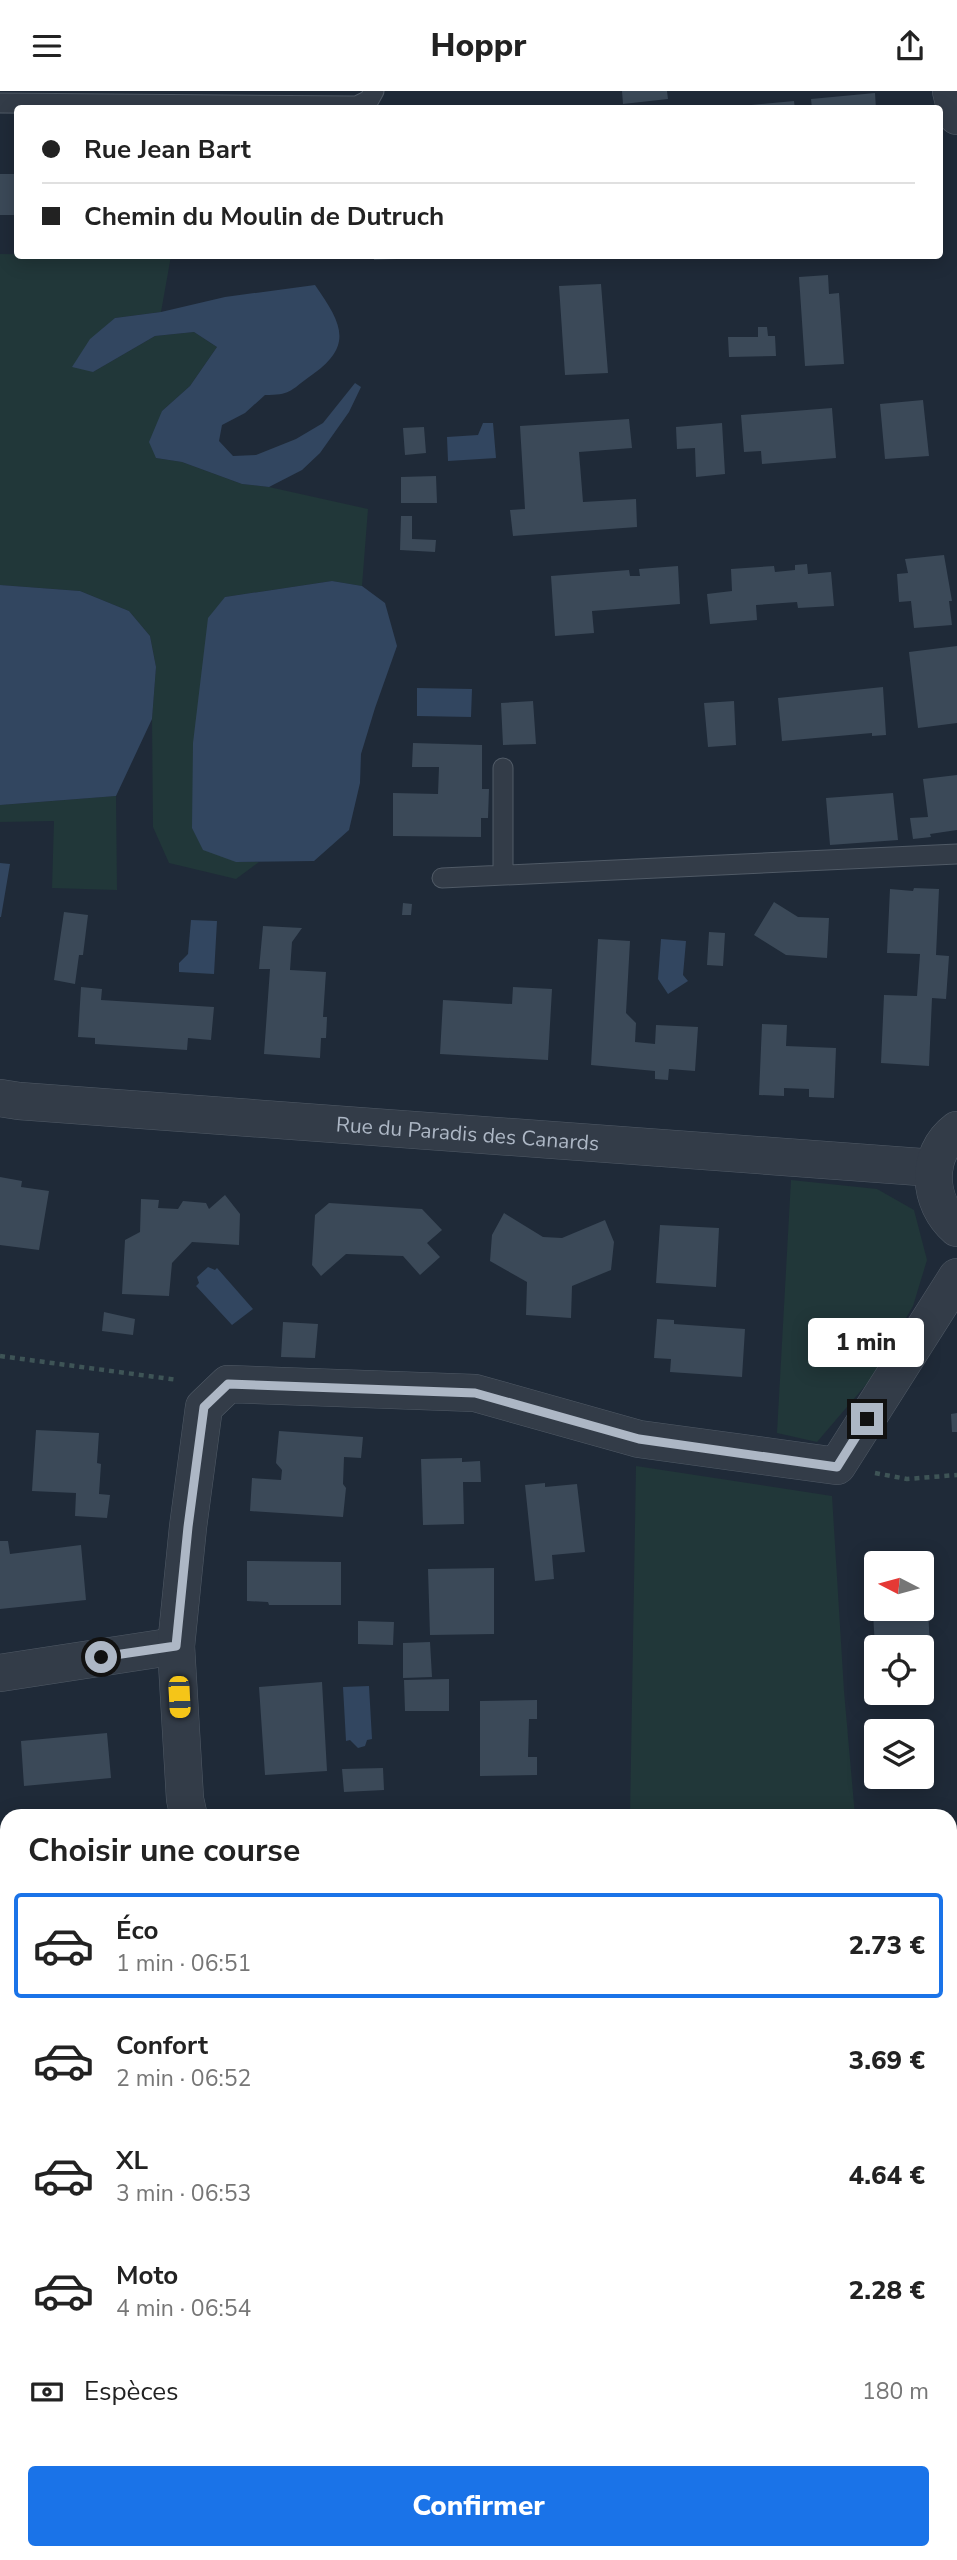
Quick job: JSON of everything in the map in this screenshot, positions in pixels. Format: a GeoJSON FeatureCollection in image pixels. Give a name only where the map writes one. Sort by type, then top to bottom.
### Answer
{"type":"FeatureCollection","features":[{"type":"Feature","properties":{"kind":"street"},"geometry":{"type":"LineString","coordinates":[[951,91],[957,115]]}},
{"type":"Feature","properties":{"kind":"street","name":"Rue du Paradis des Canards"},"geometry":{"type":"LineString","coordinates":[[0,1098],[934,1168]]}},
{"type":"Feature","properties":{"kind":"street"},"geometry":{"type":"LineString","coordinates":[[957,1130],[939,1150],[934,1168],[934,1188],[939,1205],[957,1228]]}},
{"type":"Feature","properties":{"kind":"street"},"geometry":{"type":"LineString","coordinates":[[187,1809],[176,1646],[204,1407],[228,1384],[475,1393],[639,1439],[837,1467],[957,1277]]}},
{"type":"Feature","properties":{"kind":"street"},"geometry":{"type":"LineString","coordinates":[[0,1673],[176,1646]]}},
{"type":"Feature","properties":{"kind":"lane"},"geometry":{"type":"LineString","coordinates":[[359,105],[369,100],[374,91]]}},
{"type":"Feature","properties":{"kind":"lane"},"geometry":{"type":"LineString","coordinates":[[0,103],[238,105]]}},
{"type":"Feature","properties":{"kind":"lane"},"geometry":{"type":"LineString","coordinates":[[503,768],[503,875]]}},
{"type":"Feature","properties":{"kind":"lane"},"geometry":{"type":"LineString","coordinates":[[442,878],[957,854]]}},
{"type":"Feature","properties":{"kind":"path"},"geometry":{"type":"LineString","coordinates":[[0,1356],[168,1380],[228,1384]]}},
{"type":"Feature","properties":{"kind":"path"},"geometry":{"type":"LineString","coordinates":[[837,1467],[907,1479],[957,1475]]}},
{"type":"Feature","properties":{"kind":"green space"},"geometry":{"type":"Polygon","coordinates":[[[0,254],[14,254],[14,259],[170,259],[161,312],[115,318],[93,372],[155,336],[194,332],[217,347],[190,386],[162,411],[156,458],[182,462],[242,484],[269,487],[368,509],[362,586],[332,581],[225,597],[236,862],[259,862],[236,879],[169,863],[153,827],[152,719],[156,667],[150,636],[129,611],[80,591],[0,585],[0,254]]]}},
{"type":"Feature","properties":{"kind":"green space"},"geometry":{"type":"Polygon","coordinates":[[[116,796],[117,890],[52,888],[54,821],[0,822],[0,805],[116,796]]]}},
{"type":"Feature","properties":{"kind":"green space"},"geometry":{"type":"Polygon","coordinates":[[[791,1180],[877,1189],[914,1210],[927,1260],[913,1306],[870,1380],[817,1442],[777,1433],[791,1180]]]}},
{"type":"Feature","properties":{"kind":"green space"},"geometry":{"type":"Polygon","coordinates":[[[636,1466],[832,1496],[854,1809],[630,1809],[636,1466]]]}},
{"type":"Feature","properties":{"kind":"water"},"geometry":{"type":"Polygon","coordinates":[[[315,285],[337,323],[338,345],[333,355],[324,366],[293,389],[285,393],[265,395],[245,413],[222,425],[219,441],[233,456],[256,455],[296,439],[323,423],[355,383],[361,387],[349,412],[320,453],[302,470],[269,487],[242,484],[182,462],[156,458],[149,442],[162,411],[190,386],[217,347],[194,332],[155,336],[93,372],[72,367],[90,339],[115,318],[161,312],[225,297],[315,285]]]}},
{"type":"Feature","properties":{"kind":"water"},"geometry":{"type":"Polygon","coordinates":[[[483,423],[493,423],[496,458],[448,461],[447,437],[478,435],[483,423]]]}},
{"type":"Feature","properties":{"kind":"water"},"geometry":{"type":"Polygon","coordinates":[[[332,581],[362,586],[385,603],[397,646],[361,754],[360,783],[349,830],[314,861],[236,862],[203,850],[192,828],[193,743],[208,618],[225,597],[332,581]]]}},
{"type":"Feature","properties":{"kind":"water"},"geometry":{"type":"Polygon","coordinates":[[[0,585],[80,591],[129,611],[150,636],[156,667],[152,719],[116,796],[0,805],[0,585]]]}},
{"type":"Feature","properties":{"kind":"water"},"geometry":{"type":"Polygon","coordinates":[[[417,688],[472,689],[471,717],[417,716],[417,688]]]}},
{"type":"Feature","properties":{"kind":"water"},"geometry":{"type":"Polygon","coordinates":[[[0,863],[10,864],[1,917],[0,917],[0,863]]]}},
{"type":"Feature","properties":{"kind":"water"},"geometry":{"type":"Polygon","coordinates":[[[191,920],[217,921],[214,974],[179,972],[179,963],[188,954],[191,920]]]}},
{"type":"Feature","properties":{"kind":"water"},"geometry":{"type":"Polygon","coordinates":[[[661,939],[686,941],[683,975],[688,981],[668,994],[658,979],[661,939]]]}},
{"type":"Feature","properties":{"kind":"water"},"geometry":{"type":"Polygon","coordinates":[[[208,1267],[215,1270],[217,1268],[253,1309],[232,1325],[196,1286],[199,1283],[197,1277],[208,1267]]]}},
{"type":"Feature","properties":{"kind":"water"},"geometry":{"type":"Polygon","coordinates":[[[369,1686],[372,1739],[367,1740],[365,1746],[358,1748],[350,1740],[346,1741],[343,1687],[369,1686]]]}},
{"type":"Feature","properties":{"kind":"building"},"geometry":{"type":"Polygon","coordinates":[[[622,91],[667,91],[668,99],[623,104],[622,91]]]}},
{"type":"Feature","properties":{"kind":"building"},"geometry":{"type":"Polygon","coordinates":[[[875,93],[876,105],[812,105],[811,99],[875,93]]]}},
{"type":"Feature","properties":{"kind":"building"},"geometry":{"type":"Polygon","coordinates":[[[794,101],[794,105],[752,105],[794,101]]]}},
{"type":"Feature","properties":{"kind":"building"},"geometry":{"type":"Polygon","coordinates":[[[0,174],[14,174],[14,215],[0,215],[0,174]]]}},
{"type":"Feature","properties":{"kind":"building"},"geometry":{"type":"Polygon","coordinates":[[[828,275],[829,294],[839,293],[844,364],[805,366],[799,277],[828,275]]]}},
{"type":"Feature","properties":{"kind":"building"},"geometry":{"type":"Polygon","coordinates":[[[601,284],[608,373],[565,375],[559,286],[601,284]]]}},
{"type":"Feature","properties":{"kind":"building"},"geometry":{"type":"Polygon","coordinates":[[[758,327],[767,327],[768,336],[775,336],[776,356],[729,357],[728,337],[758,337],[758,327]]]}},
{"type":"Feature","properties":{"kind":"building"},"geometry":{"type":"Polygon","coordinates":[[[923,400],[929,456],[885,459],[880,404],[923,400]]]}},
{"type":"Feature","properties":{"kind":"building"},"geometry":{"type":"Polygon","coordinates":[[[832,408],[836,458],[762,464],[761,451],[744,452],[741,415],[832,408]]]}},
{"type":"Feature","properties":{"kind":"building"},"geometry":{"type":"Polygon","coordinates":[[[629,419],[632,448],[579,452],[583,502],[636,499],[637,527],[513,536],[510,510],[525,509],[520,426],[629,419]]]}},
{"type":"Feature","properties":{"kind":"building"},"geometry":{"type":"Polygon","coordinates":[[[722,423],[725,474],[696,477],[695,448],[677,449],[676,427],[722,423]]]}},
{"type":"Feature","properties":{"kind":"building"},"geometry":{"type":"Polygon","coordinates":[[[424,427],[426,453],[405,455],[403,428],[424,427]]]}},
{"type":"Feature","properties":{"kind":"building"},"geometry":{"type":"Polygon","coordinates":[[[436,476],[437,503],[401,503],[401,477],[436,476]]]}},
{"type":"Feature","properties":{"kind":"building"},"geometry":{"type":"Polygon","coordinates":[[[401,516],[412,516],[412,539],[436,540],[435,552],[400,550],[401,516]]]}},
{"type":"Feature","properties":{"kind":"building"},"geometry":{"type":"Polygon","coordinates":[[[944,555],[952,601],[949,601],[952,625],[914,628],[911,601],[899,602],[897,574],[908,573],[905,559],[944,555]]]}},
{"type":"Feature","properties":{"kind":"building"},"geometry":{"type":"Polygon","coordinates":[[[807,564],[808,574],[831,572],[834,606],[798,608],[797,602],[756,605],[757,620],[710,624],[707,594],[732,591],[731,569],[774,566],[775,572],[795,570],[795,565],[807,564]]]}},
{"type":"Feature","properties":{"kind":"building"},"geometry":{"type":"Polygon","coordinates":[[[678,566],[680,604],[592,611],[594,633],[555,636],[551,576],[629,570],[630,576],[640,576],[639,569],[678,566]]]}},
{"type":"Feature","properties":{"kind":"building"},"geometry":{"type":"Polygon","coordinates":[[[957,646],[957,723],[918,728],[909,652],[957,646]]]}},
{"type":"Feature","properties":{"kind":"building"},"geometry":{"type":"Polygon","coordinates":[[[883,687],[886,735],[872,736],[872,733],[782,741],[778,698],[883,687]]]}},
{"type":"Feature","properties":{"kind":"building"},"geometry":{"type":"Polygon","coordinates":[[[533,701],[536,744],[503,745],[501,703],[533,701]]]}},
{"type":"Feature","properties":{"kind":"building"},"geometry":{"type":"Polygon","coordinates":[[[734,701],[736,745],[708,747],[704,703],[734,701]]]}},
{"type":"Feature","properties":{"kind":"building"},"geometry":{"type":"Polygon","coordinates":[[[413,743],[482,745],[482,789],[489,789],[488,818],[481,818],[481,837],[393,836],[393,793],[438,794],[439,767],[412,767],[413,743]]]}},
{"type":"Feature","properties":{"kind":"building"},"geometry":{"type":"Polygon","coordinates":[[[957,775],[957,830],[913,839],[910,818],[928,817],[923,779],[957,775]]]}},
{"type":"Feature","properties":{"kind":"building"},"geometry":{"type":"Polygon","coordinates":[[[893,793],[898,840],[830,845],[826,798],[893,793]]]}},
{"type":"Feature","properties":{"kind":"building"},"geometry":{"type":"Polygon","coordinates":[[[914,888],[939,889],[936,955],[949,956],[946,999],[932,998],[929,1066],[881,1063],[884,995],[917,996],[920,954],[887,953],[890,889],[913,891],[914,888]]]}},
{"type":"Feature","properties":{"kind":"building"},"geometry":{"type":"Polygon","coordinates":[[[774,902],[798,917],[829,918],[827,958],[786,955],[754,935],[774,902]]]}},
{"type":"Feature","properties":{"kind":"building"},"geometry":{"type":"Polygon","coordinates":[[[403,903],[412,904],[411,915],[402,915],[403,903]]]}},
{"type":"Feature","properties":{"kind":"building"},"geometry":{"type":"Polygon","coordinates":[[[64,912],[88,915],[83,955],[79,955],[75,984],[54,980],[64,912]]]}},
{"type":"Feature","properties":{"kind":"building"},"geometry":{"type":"Polygon","coordinates":[[[263,926],[302,928],[292,942],[290,970],[326,972],[323,1017],[327,1017],[326,1038],[321,1038],[320,1058],[264,1054],[270,969],[259,969],[263,926]]]}},
{"type":"Feature","properties":{"kind":"building"},"geometry":{"type":"Polygon","coordinates":[[[709,932],[725,933],[723,966],[707,965],[709,932]]]}},
{"type":"Feature","properties":{"kind":"building"},"geometry":{"type":"Polygon","coordinates":[[[598,939],[630,941],[626,1013],[636,1023],[635,1042],[655,1044],[656,1025],[698,1027],[695,1071],[669,1069],[668,1080],[655,1079],[655,1071],[591,1065],[598,939]]]}},
{"type":"Feature","properties":{"kind":"building"},"geometry":{"type":"Polygon","coordinates":[[[81,987],[102,989],[101,1000],[214,1007],[211,1040],[188,1038],[187,1050],[95,1044],[95,1038],[78,1037],[81,987]]]}},
{"type":"Feature","properties":{"kind":"building"},"geometry":{"type":"Polygon","coordinates":[[[513,987],[552,989],[548,1060],[440,1054],[443,1000],[512,1004],[513,987]]]}},
{"type":"Feature","properties":{"kind":"building"},"geometry":{"type":"Polygon","coordinates":[[[762,1024],[787,1025],[786,1046],[836,1048],[834,1098],[809,1097],[809,1089],[784,1088],[784,1096],[759,1095],[762,1024]]]}},
{"type":"Feature","properties":{"kind":"building"},"geometry":{"type":"Polygon","coordinates":[[[0,1177],[22,1181],[21,1187],[49,1191],[39,1250],[0,1245],[0,1177]]]}},
{"type":"Feature","properties":{"kind":"building"},"geometry":{"type":"Polygon","coordinates":[[[225,1195],[240,1214],[239,1245],[192,1242],[172,1263],[169,1296],[122,1294],[125,1240],[140,1232],[141,1199],[159,1200],[158,1208],[178,1209],[183,1201],[206,1203],[209,1209],[225,1195]]]}},
{"type":"Feature","properties":{"kind":"building"},"geometry":{"type":"Polygon","coordinates":[[[329,1203],[422,1209],[442,1230],[427,1243],[440,1257],[420,1275],[403,1256],[346,1254],[321,1276],[312,1265],[315,1215],[329,1203]]]}},
{"type":"Feature","properties":{"kind":"building"},"geometry":{"type":"Polygon","coordinates":[[[504,1213],[543,1237],[562,1238],[605,1220],[614,1242],[611,1270],[572,1286],[571,1318],[526,1315],[527,1282],[490,1261],[492,1235],[504,1213]]]}},
{"type":"Feature","properties":{"kind":"building"},"geometry":{"type":"Polygon","coordinates":[[[660,1225],[719,1228],[716,1287],[656,1283],[660,1225]]]}},
{"type":"Feature","properties":{"kind":"building"},"geometry":{"type":"Polygon","coordinates":[[[104,1312],[135,1319],[133,1335],[102,1331],[104,1312]]]}},
{"type":"Feature","properties":{"kind":"building"},"geometry":{"type":"Polygon","coordinates":[[[657,1319],[674,1320],[674,1324],[745,1329],[742,1377],[670,1372],[671,1359],[654,1358],[657,1319]]]}},
{"type":"Feature","properties":{"kind":"building"},"geometry":{"type":"Polygon","coordinates":[[[283,1322],[318,1324],[315,1358],[281,1357],[283,1322]]]}},
{"type":"Feature","properties":{"kind":"building"},"geometry":{"type":"Polygon","coordinates":[[[957,1413],[957,1432],[952,1432],[951,1414],[957,1413]]]}},
{"type":"Feature","properties":{"kind":"building"},"geometry":{"type":"Polygon","coordinates":[[[36,1430],[99,1433],[99,1494],[110,1495],[107,1518],[75,1516],[76,1493],[32,1491],[36,1430]]]}},
{"type":"Feature","properties":{"kind":"building"},"geometry":{"type":"Polygon","coordinates":[[[279,1431],[363,1437],[361,1458],[344,1457],[343,1484],[346,1488],[343,1517],[250,1511],[252,1478],[281,1480],[282,1470],[276,1463],[279,1431]]]}},
{"type":"Feature","properties":{"kind":"building"},"geometry":{"type":"Polygon","coordinates":[[[462,1458],[462,1462],[480,1461],[481,1482],[463,1482],[464,1524],[423,1525],[421,1459],[462,1458]]]}},
{"type":"Feature","properties":{"kind":"building"},"geometry":{"type":"Polygon","coordinates":[[[545,1483],[545,1487],[577,1484],[585,1552],[552,1555],[554,1579],[535,1581],[525,1485],[545,1483]]]}},
{"type":"Feature","properties":{"kind":"building"},"geometry":{"type":"Polygon","coordinates":[[[0,1541],[8,1541],[10,1554],[81,1545],[86,1600],[0,1609],[0,1541]]]}},
{"type":"Feature","properties":{"kind":"building"},"geometry":{"type":"Polygon","coordinates":[[[247,1561],[341,1562],[341,1605],[269,1605],[268,1602],[247,1601],[247,1561]]]}},
{"type":"Feature","properties":{"kind":"building"},"geometry":{"type":"Polygon","coordinates":[[[494,1568],[494,1634],[430,1635],[428,1569],[494,1568]]]}},
{"type":"Feature","properties":{"kind":"building"},"geometry":{"type":"Polygon","coordinates":[[[358,1621],[394,1622],[393,1645],[358,1644],[358,1621]]]}},
{"type":"Feature","properties":{"kind":"building"},"geometry":{"type":"Polygon","coordinates":[[[873,1621],[929,1621],[929,1635],[874,1635],[873,1621]]]}},
{"type":"Feature","properties":{"kind":"building"},"geometry":{"type":"Polygon","coordinates":[[[430,1642],[432,1677],[403,1678],[403,1643],[430,1642]]]}},
{"type":"Feature","properties":{"kind":"building"},"geometry":{"type":"Polygon","coordinates":[[[449,1679],[449,1711],[405,1711],[404,1680],[449,1679]]]}},
{"type":"Feature","properties":{"kind":"building"},"geometry":{"type":"Polygon","coordinates":[[[322,1682],[327,1771],[265,1775],[259,1687],[322,1682]]]}},
{"type":"Feature","properties":{"kind":"building"},"geometry":{"type":"Polygon","coordinates":[[[537,1700],[537,1719],[529,1719],[528,1757],[537,1757],[537,1775],[480,1776],[480,1701],[537,1700]]]}},
{"type":"Feature","properties":{"kind":"building"},"geometry":{"type":"Polygon","coordinates":[[[107,1733],[111,1778],[24,1786],[21,1741],[107,1733]]]}},
{"type":"Feature","properties":{"kind":"building"},"geometry":{"type":"Polygon","coordinates":[[[383,1768],[384,1790],[344,1792],[342,1769],[383,1768]]]}},
{"type":"Feature","properties":{"kind":"route"},"geometry":{"type":"LineString","coordinates":[[101,1657],[176,1646],[204,1407],[228,1384],[475,1393],[639,1439],[837,1467],[867,1419]]}}]}
